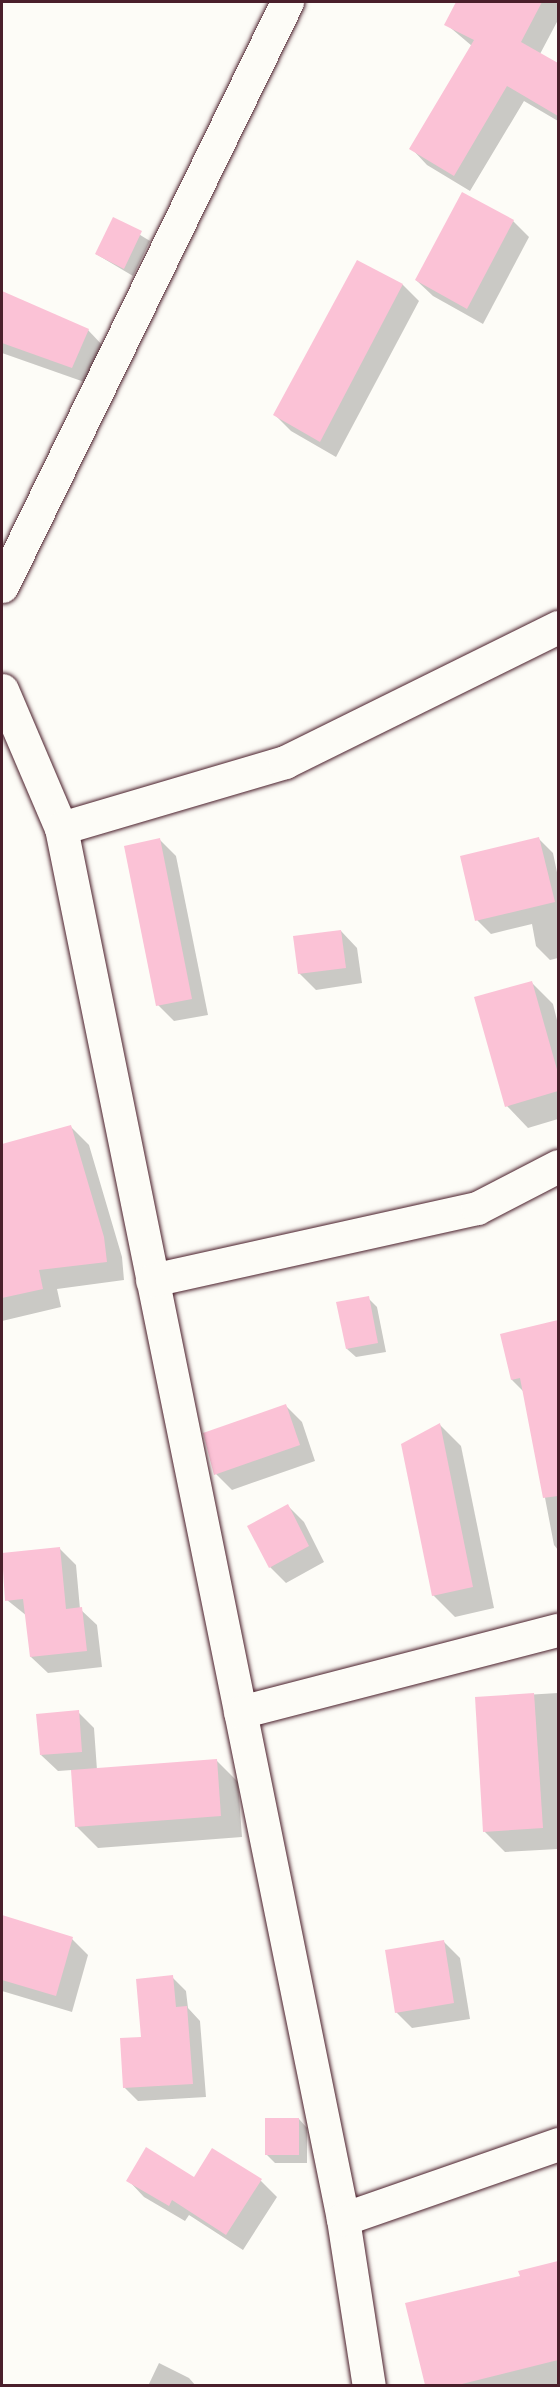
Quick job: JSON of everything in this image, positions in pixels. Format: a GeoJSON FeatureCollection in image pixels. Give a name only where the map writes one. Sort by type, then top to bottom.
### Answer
{"type":"FeatureCollection","features":[{"type":"Feature","properties":{"kind":"street"},"geometry":{"type":"LineString","coordinates":[[2,586],[287,2]]}},
{"type":"Feature","properties":{"kind":"street"},"geometry":{"type":"LineString","coordinates":[[61,828],[285,762],[558,627]]}},
{"type":"Feature","properties":{"kind":"street"},"geometry":{"type":"LineString","coordinates":[[2,690],[61,828],[343,2219],[369,2385]]}},
{"type":"Feature","properties":{"kind":"street"},"geometry":{"type":"LineString","coordinates":[[152,1280],[477,1208],[558,1166]]}},
{"type":"Feature","properties":{"kind":"street"},"geometry":{"type":"LineString","coordinates":[[240,1712],[558,1630]]}},
{"type":"Feature","properties":{"kind":"street"},"geometry":{"type":"LineString","coordinates":[[343,2219],[558,2144]]}},
{"type":"Feature","properties":{"kind":"building"},"geometry":{"type":"Polygon","coordinates":[[[456,2],[542,2],[521,42],[558,63],[558,116],[507,86],[454,176],[409,149],[474,40],[444,25],[456,2]]]}},
{"type":"Feature","properties":{"kind":"building"},"geometry":{"type":"Polygon","coordinates":[[[462,192],[514,220],[467,309],[415,280],[462,192]]]}},
{"type":"Feature","properties":{"kind":"building"},"geometry":{"type":"Polygon","coordinates":[[[113,217],[142,231],[124,269],[95,254],[113,217]]]}},
{"type":"Feature","properties":{"kind":"building"},"geometry":{"type":"Polygon","coordinates":[[[357,260],[403,284],[320,442],[273,415],[357,260]]]}},
{"type":"Feature","properties":{"kind":"building"},"geometry":{"type":"Polygon","coordinates":[[[2,291],[89,329],[72,368],[2,343],[2,291]]]}},
{"type":"Feature","properties":{"kind":"building"},"geometry":{"type":"Polygon","coordinates":[[[539,837],[555,902],[475,921],[460,856],[539,837]]]}},
{"type":"Feature","properties":{"kind":"building"},"geometry":{"type":"Polygon","coordinates":[[[160,838],[192,999],[156,1006],[124,846],[160,838]]]}},
{"type":"Feature","properties":{"kind":"building"},"geometry":{"type":"Polygon","coordinates":[[[341,930],[346,968],[298,974],[293,936],[341,930]]]}},
{"type":"Feature","properties":{"kind":"building"},"geometry":{"type":"Polygon","coordinates":[[[532,981],[558,1073],[558,1091],[505,1107],[474,997],[532,981]]]}},
{"type":"Feature","properties":{"kind":"building"},"geometry":{"type":"Polygon","coordinates":[[[71,1125],[104,1237],[107,1262],[39,1270],[43,1289],[2,1298],[2,1144],[71,1125]]]}},
{"type":"Feature","properties":{"kind":"building"},"geometry":{"type":"Polygon","coordinates":[[[369,1296],[378,1343],[346,1349],[336,1302],[369,1296]]]}},
{"type":"Feature","properties":{"kind":"building"},"geometry":{"type":"Polygon","coordinates":[[[558,1320],[558,1496],[543,1498],[520,1378],[511,1380],[500,1334],[558,1320]]]}},
{"type":"Feature","properties":{"kind":"building"},"geometry":{"type":"Polygon","coordinates":[[[286,1404],[300,1445],[214,1475],[203,1433],[286,1404]]]}},
{"type":"Feature","properties":{"kind":"building"},"geometry":{"type":"Polygon","coordinates":[[[440,1423],[473,1587],[432,1596],[401,1444],[440,1423]]]}},
{"type":"Feature","properties":{"kind":"building"},"geometry":{"type":"Polygon","coordinates":[[[288,1504],[309,1546],[269,1568],[247,1526],[288,1504]]]}},
{"type":"Feature","properties":{"kind":"building"},"geometry":{"type":"Polygon","coordinates":[[[60,1547],[66,1609],[82,1607],[87,1651],[30,1657],[23,1599],[5,1601],[2,1553],[60,1547]]]}},
{"type":"Feature","properties":{"kind":"building"},"geometry":{"type":"Polygon","coordinates":[[[534,1693],[543,1828],[483,1832],[475,1697],[534,1693]]]}},
{"type":"Feature","properties":{"kind":"building"},"geometry":{"type":"Polygon","coordinates":[[[79,1710],[82,1752],[40,1755],[36,1714],[79,1710]]]}},
{"type":"Feature","properties":{"kind":"building"},"geometry":{"type":"Polygon","coordinates":[[[217,1759],[221,1816],[75,1827],[71,1770],[217,1759]]]}},
{"type":"Feature","properties":{"kind":"building"},"geometry":{"type":"Polygon","coordinates":[[[2,1915],[73,1937],[56,1996],[2,1980],[2,1915]]]}},
{"type":"Feature","properties":{"kind":"building"},"geometry":{"type":"Polygon","coordinates":[[[444,1940],[454,2003],[395,2013],[385,1950],[444,1940]]]}},
{"type":"Feature","properties":{"kind":"building"},"geometry":{"type":"Polygon","coordinates":[[[173,1975],[176,2007],[187,2006],[193,2084],[123,2088],[120,2038],[141,2037],[136,1979],[173,1975]]]}},
{"type":"Feature","properties":{"kind":"building"},"geometry":{"type":"Polygon","coordinates":[[[265,2118],[299,2118],[299,2155],[265,2155],[265,2118]]]}},
{"type":"Feature","properties":{"kind":"building"},"geometry":{"type":"Polygon","coordinates":[[[146,2147],[194,2177],[212,2148],[262,2179],[226,2235],[172,2200],[169,2206],[126,2181],[146,2147]]]}},
{"type":"Feature","properties":{"kind":"building"},"geometry":{"type":"Polygon","coordinates":[[[558,2261],[558,2360],[458,2385],[425,2385],[405,2303],[520,2276],[518,2271],[558,2261]]]}}]}
